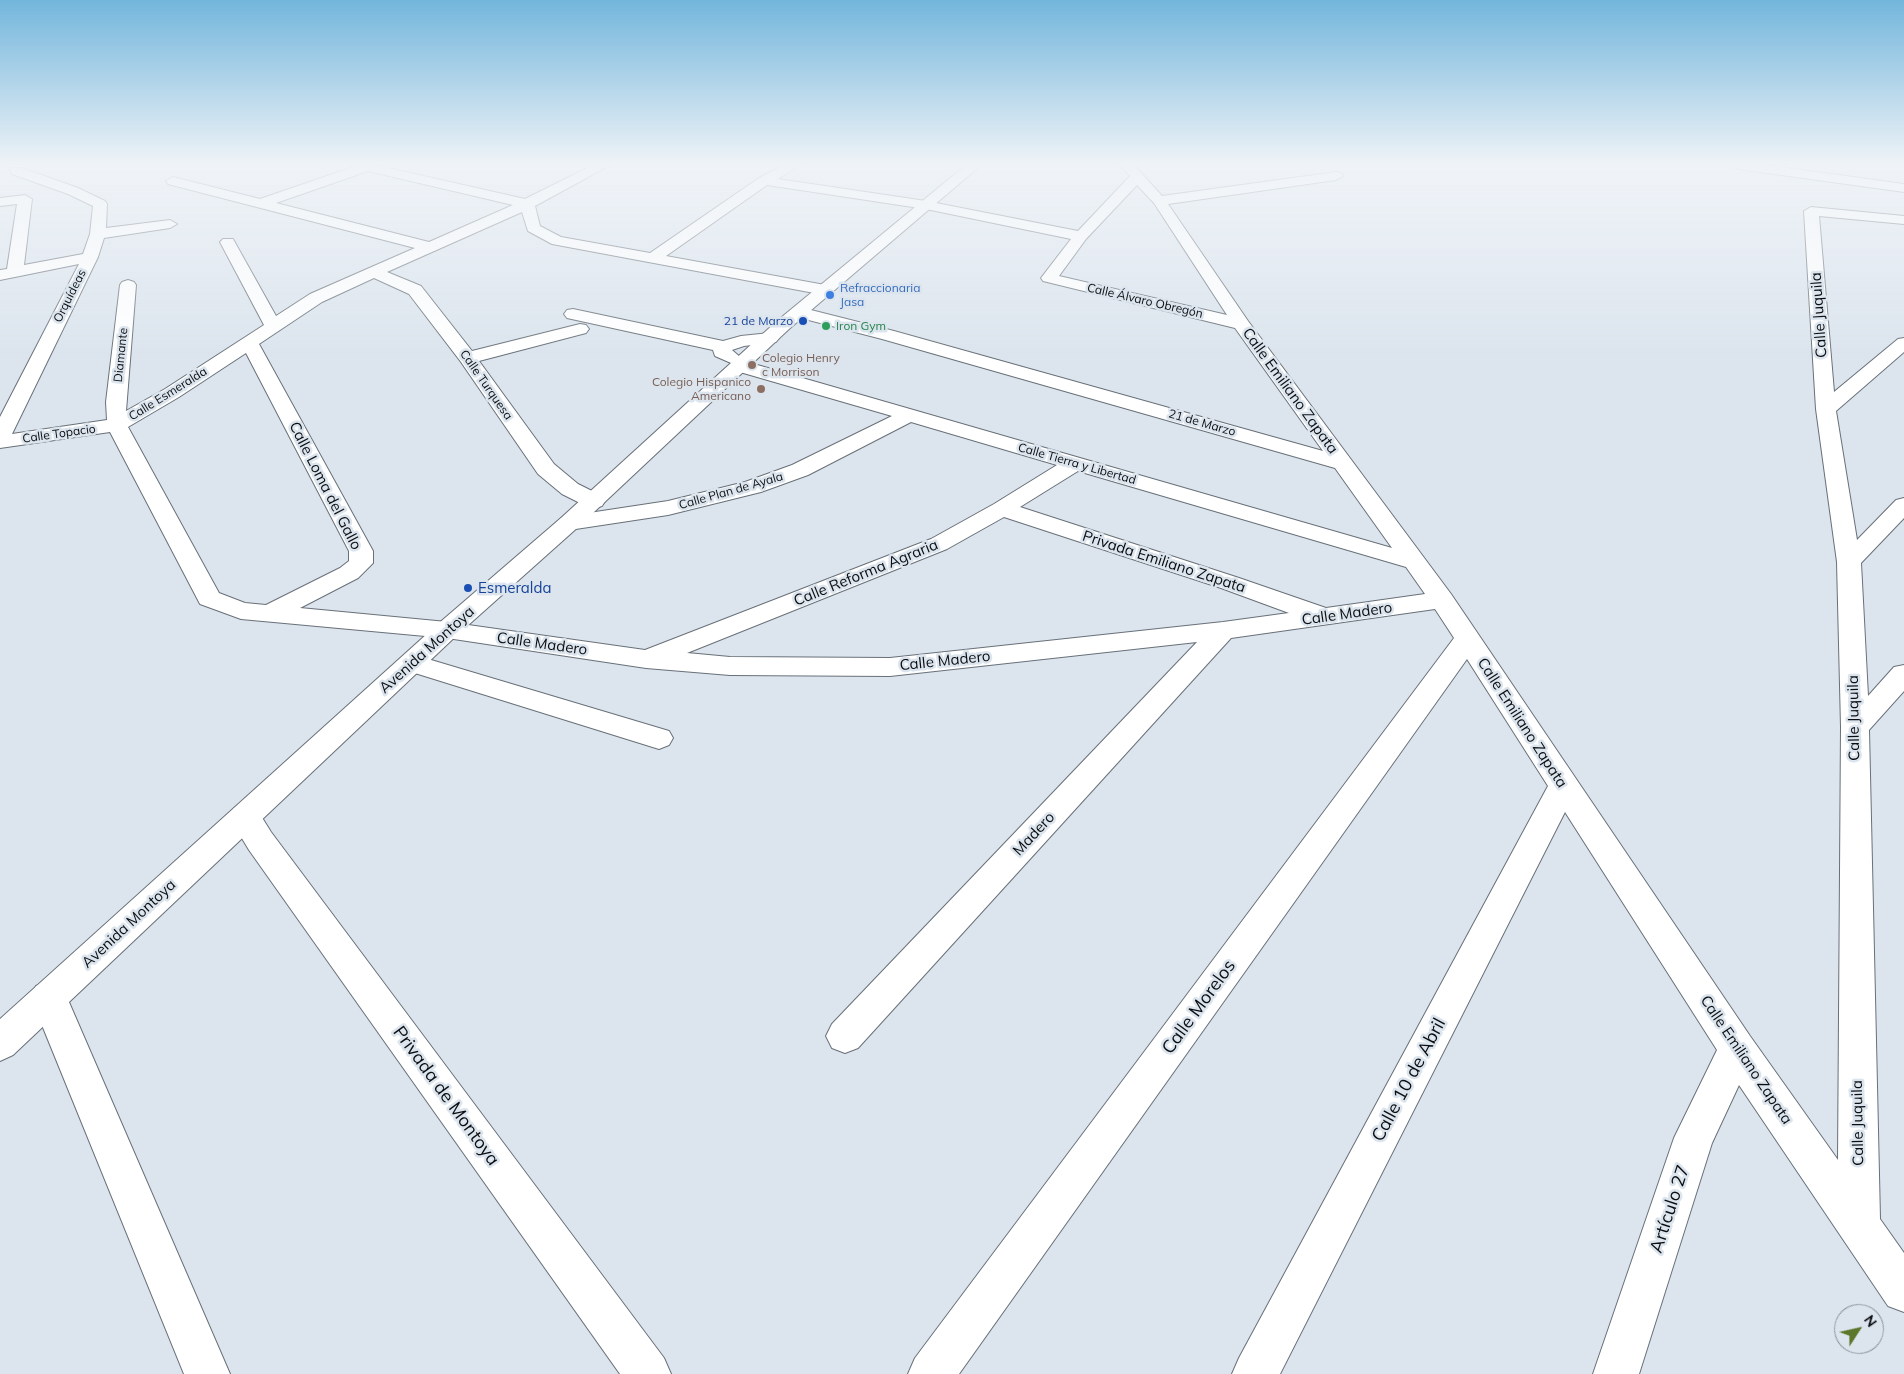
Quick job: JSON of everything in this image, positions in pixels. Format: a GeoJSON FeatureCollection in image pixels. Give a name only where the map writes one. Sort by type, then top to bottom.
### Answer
{"type":"FeatureCollection","features":[{"type":"Feature","properties":{"kind":"street"},"geometry":{"type":"LineString","coordinates":[[18,229],[7,274],[90,257]]}},
{"type":"Feature","properties":{"kind":"street","name":"Orquídeas"},"geometry":{"type":"LineString","coordinates":[[0,437],[90,257],[98,229]]}},
{"type":"Feature","properties":{"kind":"street"},"geometry":{"type":"LineString","coordinates":[[98,234],[133,229]]}},
{"type":"Feature","properties":{"kind":"street"},"geometry":{"type":"LineString","coordinates":[[357,229],[430,248]]}},
{"type":"Feature","properties":{"kind":"street","name":"Calle Esmeralda"},"geometry":{"type":"LineString","coordinates":[[447,630],[241,611],[209,598],[117,425],[172,393],[316,298],[472,229]]}},
{"type":"Feature","properties":{"kind":"street"},"geometry":{"type":"LineString","coordinates":[[535,229],[557,241],[825,290]]}},
{"type":"Feature","properties":{"kind":"street"},"geometry":{"type":"LineString","coordinates":[[653,258],[695,229]]}},
{"type":"Feature","properties":{"kind":"street","name":"Avenida Montoya"},"geometry":{"type":"LineString","coordinates":[[0,1043],[447,630],[594,501],[737,358],[770,338],[798,312],[898,229]]}},
{"type":"Feature","properties":{"kind":"street"},"geometry":{"type":"LineString","coordinates":[[1046,229],[1082,236],[1087,229]]}},
{"type":"Feature","properties":{"kind":"street","name":"Calle Emiliano Zapata"},"geometry":{"type":"LineString","coordinates":[[1178,229],[1241,324],[1442,600],[1737,1049],[1904,1290]]}},
{"type":"Feature","properties":{"kind":"street","name":"Calle Juquila"},"geometry":{"type":"LineString","coordinates":[[1812,229],[1826,409],[1849,562],[1855,727],[1860,1227]]}},
{"type":"Feature","properties":{"kind":"street","name":"Calle Álvaro Obregón"},"geometry":{"type":"LineString","coordinates":[[1082,236],[1049,278],[1241,324]]}},
{"type":"Feature","properties":{"kind":"street"},"geometry":{"type":"LineString","coordinates":[[228,242],[273,326]]}},
{"type":"Feature","properties":{"kind":"street","name":"Calle Turquesa"},"geometry":{"type":"LineString","coordinates":[[376,273],[415,290],[468,358],[546,469],[570,489],[594,501]]}},
{"type":"Feature","properties":{"kind":"street","name":"Diamante"},"geometry":{"type":"LineString","coordinates":[[117,425],[116,402],[128,285]]}},
{"type":"Feature","properties":{"kind":"street","name":"21 de Marzo"},"geometry":{"type":"LineString","coordinates":[[798,312],[897,337],[1344,464]]}},
{"type":"Feature","properties":{"kind":"street","name":"Calle Tierra y Libertad"},"geometry":{"type":"LineString","coordinates":[[468,358],[577,321],[737,358],[910,415],[1414,562]]}},
{"type":"Feature","properties":{"kind":"street","name":"Calle Loma del Gallo"},"geometry":{"type":"LineString","coordinates":[[249,342],[361,551],[361,563],[350,573],[318,591],[268,614]]}},
{"type":"Feature","properties":{"kind":"street"},"geometry":{"type":"LineString","coordinates":[[1826,409],[1904,343]]}},
{"type":"Feature","properties":{"kind":"street","name":"Calle Plan de Ayala"},"geometry":{"type":"LineString","coordinates":[[569,524],[668,508],[754,487],[800,470],[910,415]]}},
{"type":"Feature","properties":{"kind":"street","name":"Calle Topacio"},"geometry":{"type":"LineString","coordinates":[[0,442],[117,425]]}},
{"type":"Feature","properties":{"kind":"street","name":"Calle Reforma Agraria"},"geometry":{"type":"LineString","coordinates":[[646,659],[939,544],[1002,509],[1074,464]]}},
{"type":"Feature","properties":{"kind":"street"},"geometry":{"type":"LineString","coordinates":[[1849,562],[1904,505]]}},
{"type":"Feature","properties":{"kind":"street","name":"Privada Emiliano Zapata"},"geometry":{"type":"LineString","coordinates":[[1002,509],[1230,583],[1326,618]]}},
{"type":"Feature","properties":{"kind":"street","name":"Calle Madero"},"geometry":{"type":"LineString","coordinates":[[447,630],[646,659],[730,666],[890,667],[1223,632],[1442,600]]}},
{"type":"Feature","properties":{"kind":"street","name":"Madero"},"geometry":{"type":"LineString","coordinates":[[845,1036],[1223,632]]}},
{"type":"Feature","properties":{"kind":"street","name":"Calle Morelos"},"geometry":{"type":"LineString","coordinates":[[931,1374],[1467,639]]}},
{"type":"Feature","properties":{"kind":"street"},"geometry":{"type":"LineString","coordinates":[[412,663],[659,738]]}},
{"type":"Feature","properties":{"kind":"street"},"geometry":{"type":"LineString","coordinates":[[1855,727],[1904,674]]}},
{"type":"Feature","properties":{"kind":"street","name":"Calle 10 de Abril"},"geometry":{"type":"LineString","coordinates":[[1256,1374],[1563,786]]}},
{"type":"Feature","properties":{"kind":"street","name":"Privada de Montoya"},"geometry":{"type":"LineString","coordinates":[[246,817],[265,849],[648,1374]]}},
{"type":"Feature","properties":{"kind":"street"},"geometry":{"type":"LineString","coordinates":[[49,998],[207,1374]]}},
{"type":"Feature","properties":{"kind":"street","name":"Artículo 27"},"geometry":{"type":"LineString","coordinates":[[1616,1374],[1694,1138],[1737,1049]]}},
{"type":"Feature","properties":{"kind":"place","name":"Refraccionaria Jasa"},"geometry":{"type":"Point","coordinates":[830,295]}},
{"type":"Feature","properties":{"kind":"place","name":"21 de Marzo"},"geometry":{"type":"Point","coordinates":[803,321]}},
{"type":"Feature","properties":{"kind":"place","name":"Iron Gym"},"geometry":{"type":"Point","coordinates":[826,326]}},
{"type":"Feature","properties":{"kind":"place","name":"Colegio Henry c Morrison"},"geometry":{"type":"Point","coordinates":[752,365]}},
{"type":"Feature","properties":{"kind":"place","name":"Colegio Hispanico Americano"},"geometry":{"type":"Point","coordinates":[761,389]}},
{"type":"Feature","properties":{"kind":"place","name":"Esmeralda"},"geometry":{"type":"Point","coordinates":[468,588]}}]}
